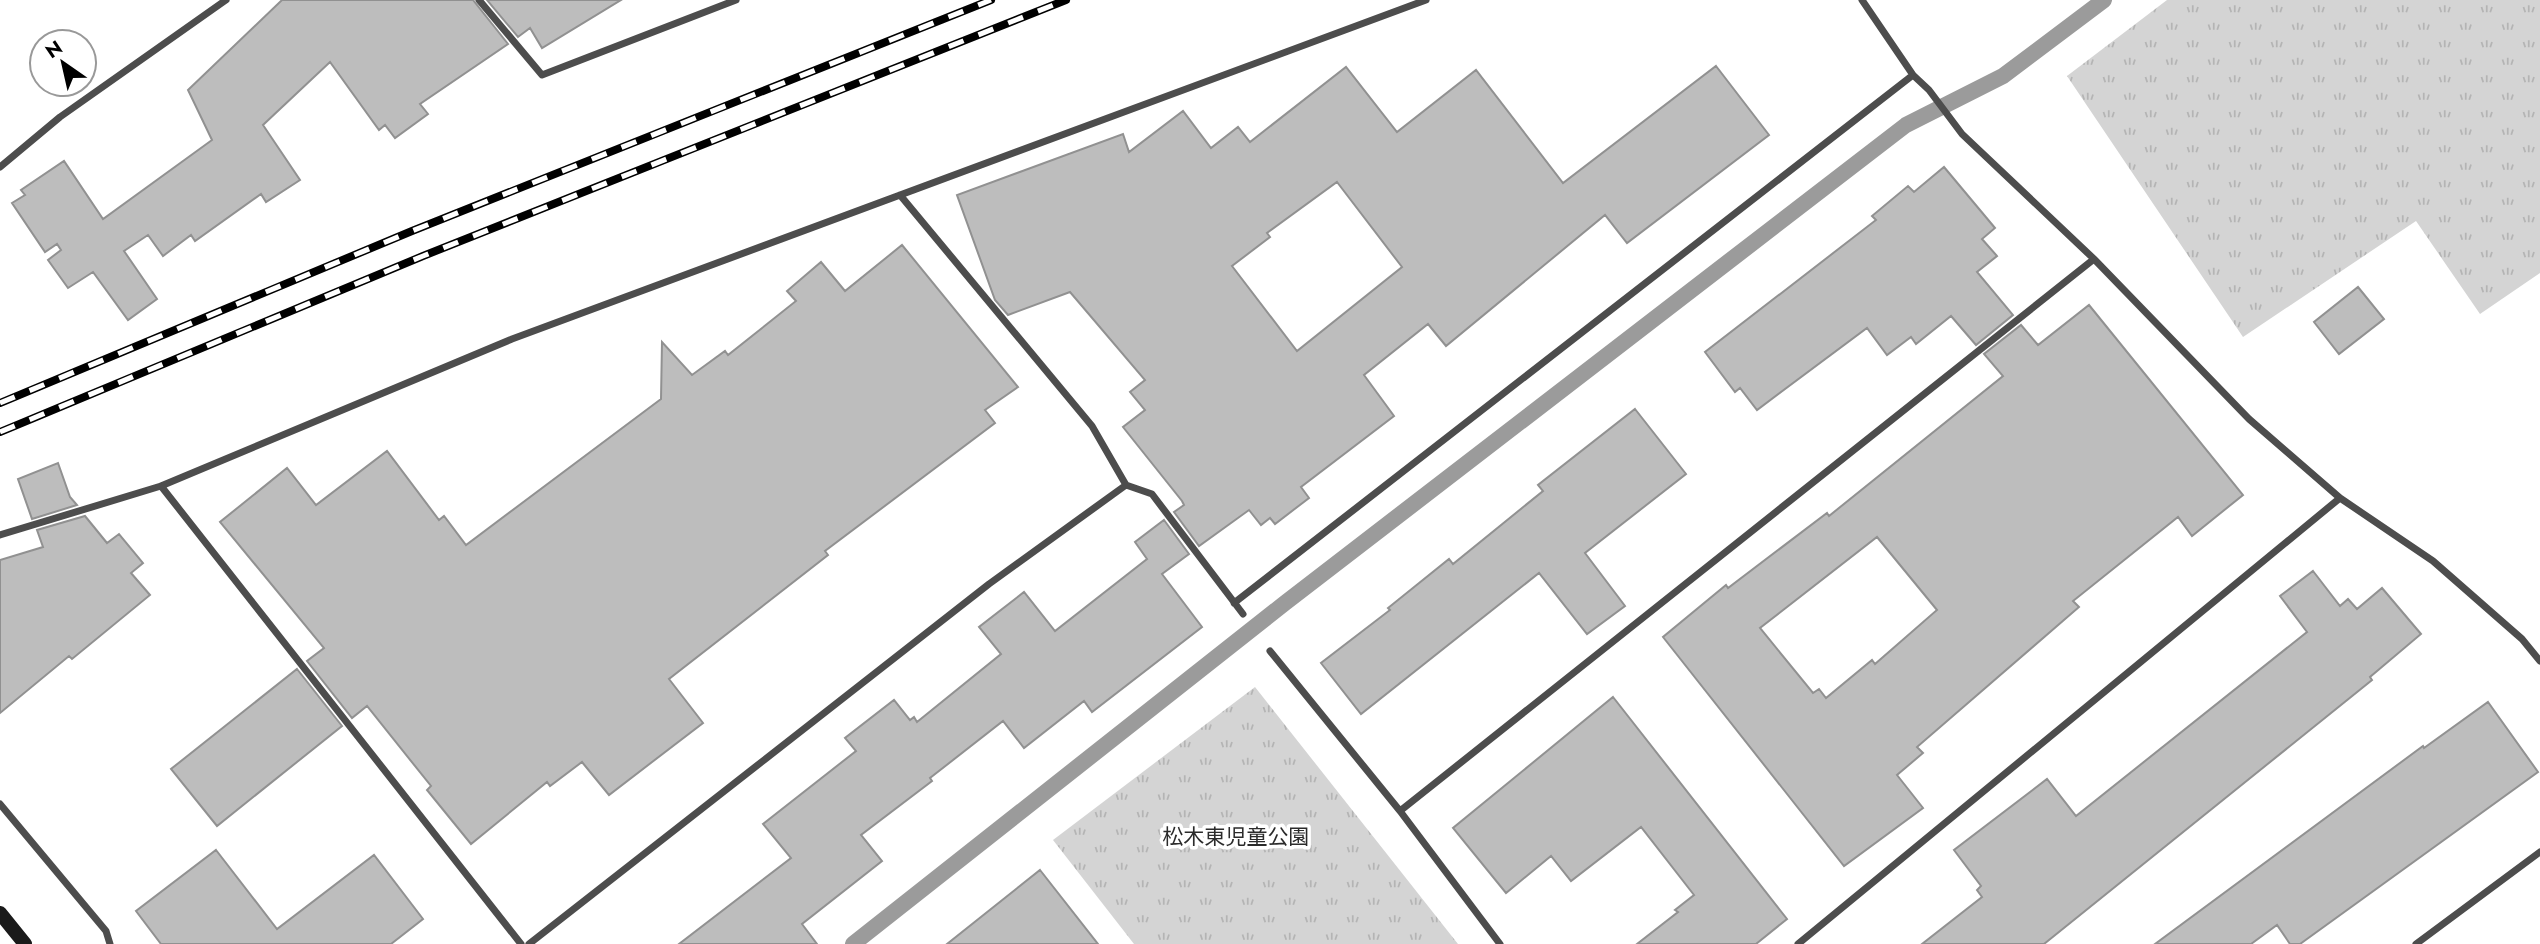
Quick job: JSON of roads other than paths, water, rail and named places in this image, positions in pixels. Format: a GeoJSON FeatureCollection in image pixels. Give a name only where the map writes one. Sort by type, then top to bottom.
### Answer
{"type":"FeatureCollection","features":[{"type":"Feature","properties":{"kind":"street"},"geometry":{"type":"LineString","coordinates":[[0,167],[60,117],[226,0]]}},
{"type":"Feature","properties":{"kind":"street"},"geometry":{"type":"LineString","coordinates":[[479,0],[542,75],[736,0]]}},
{"type":"Feature","properties":{"kind":"street"},"geometry":{"type":"LineString","coordinates":[[0,535],[161,486],[512,339],[1426,0]]}},
{"type":"Feature","properties":{"kind":"street"},"geometry":{"type":"LineString","coordinates":[[1862,0],[1913,75],[1962,134],[2094,259],[2249,419],[2340,498],[2433,561],[2522,639],[2540,661]]}},
{"type":"Feature","properties":{"kind":"street"},"geometry":{"type":"LineString","coordinates":[[1234,603],[1913,75]]}},
{"type":"Feature","properties":{"kind":"street"},"geometry":{"type":"LineString","coordinates":[[901,195],[1093,426],[1126,485],[1152,494],[1243,614]]}},
{"type":"Feature","properties":{"kind":"street"},"geometry":{"type":"LineString","coordinates":[[1400,811],[2094,259]]}},
{"type":"Feature","properties":{"kind":"street"},"geometry":{"type":"LineString","coordinates":[[529,944],[989,584],[1126,485]]}},
{"type":"Feature","properties":{"kind":"street"},"geometry":{"type":"LineString","coordinates":[[161,486],[521,944]]}},
{"type":"Feature","properties":{"kind":"street"},"geometry":{"type":"LineString","coordinates":[[1798,944],[2340,498]]}},
{"type":"Feature","properties":{"kind":"street"},"geometry":{"type":"LineString","coordinates":[[1270,650],[1400,811],[1500,944]]}},
{"type":"Feature","properties":{"kind":"street"},"geometry":{"type":"LineString","coordinates":[[0,804],[106,931],[110,944]]}},
{"type":"Feature","properties":{"kind":"street"},"geometry":{"type":"LineString","coordinates":[[2416,944],[2540,852]]}},
{"type":"Feature","properties":{"kind":"street"},"geometry":{"type":"LineString","coordinates":[[0,913],[24,944]]}},
{"type":"Feature","properties":{"kind":"waterway"},"geometry":{"type":"LineString","coordinates":[[853,944],[1285,603],[1906,125],[2003,76],[2104,0]]}},
{"type":"Feature","properties":{"kind":"railway"},"geometry":{"type":"LineString","coordinates":[[0,403],[412,231],[991,0]]}},
{"type":"Feature","properties":{"kind":"railway"},"geometry":{"type":"LineString","coordinates":[[0,432],[423,256],[1066,0]]}},
{"type":"Feature","properties":{"kind":"park label","name":"松木東児童公園"},"geometry":{"type":"Point","coordinates":[1236,837]}}]}
